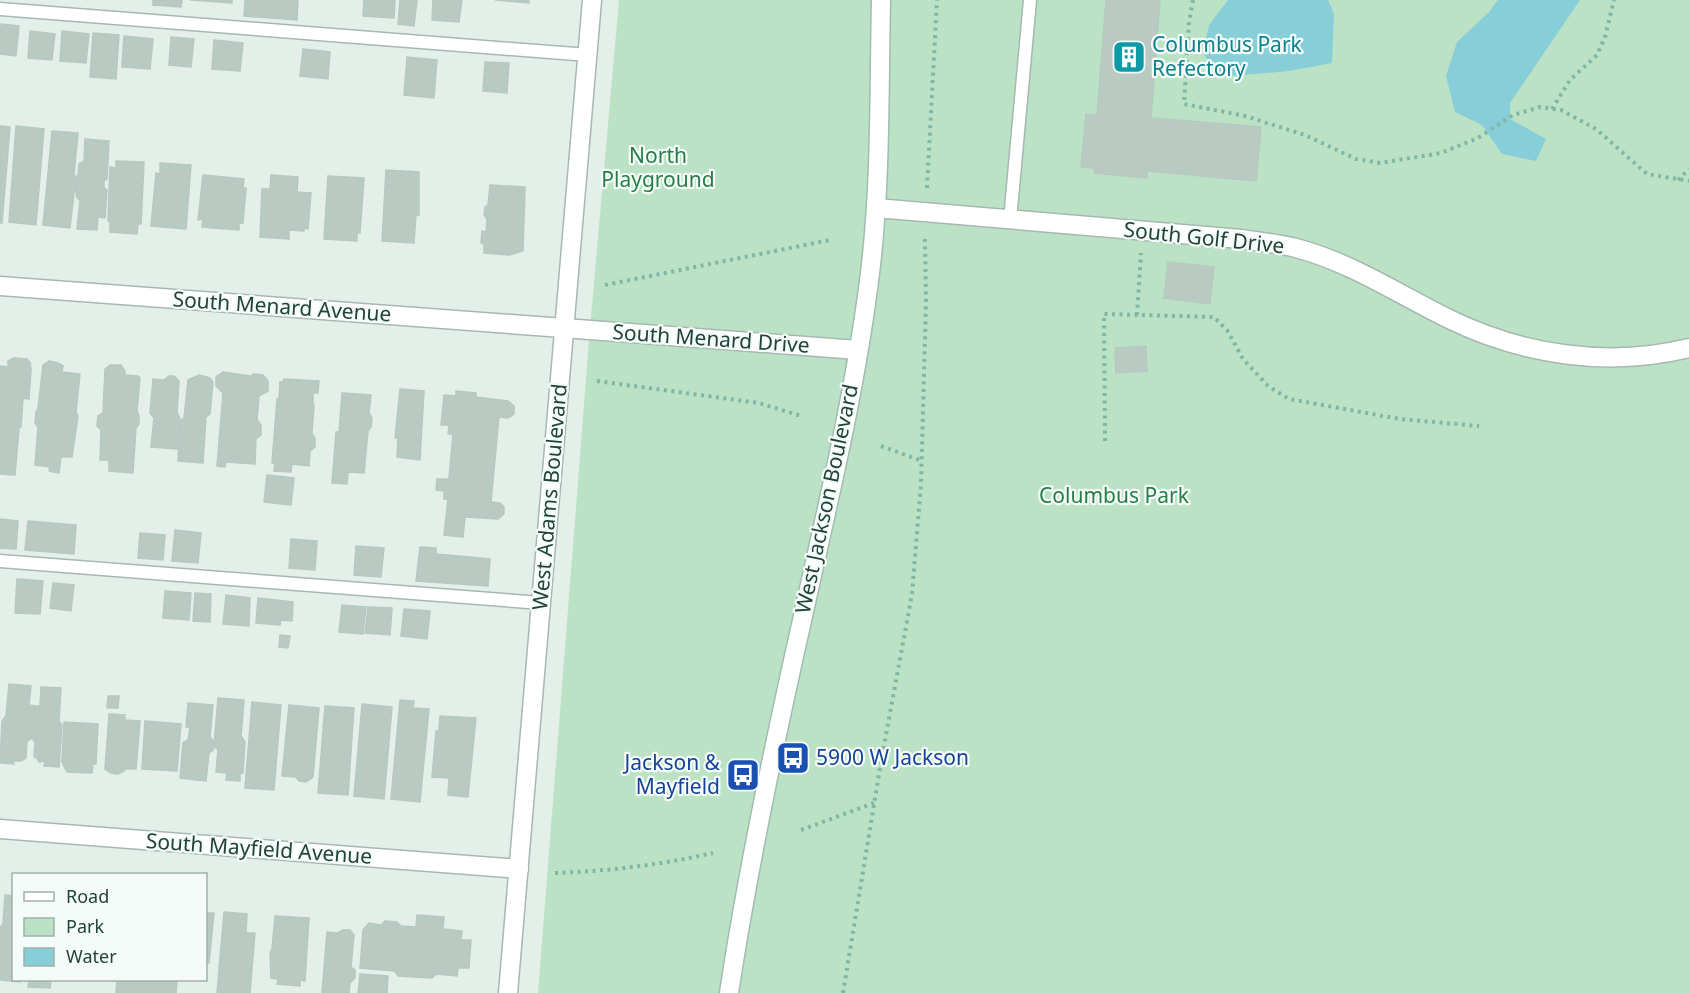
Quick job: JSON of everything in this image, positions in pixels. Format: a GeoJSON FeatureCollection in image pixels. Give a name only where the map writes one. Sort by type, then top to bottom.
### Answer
{"type":"FeatureCollection","features":[{"type":"Feature","properties":{"kind":"street","name":"West Adams Boulevard"},"geometry":{"type":"LineString","coordinates":[[508,993],[592,0]]}},
{"type":"Feature","properties":{"kind":"street","name":"West Jackson Boulevard"},"geometry":{"type":"LineString","coordinates":[[729,993],[736,944],[794,653],[840,450],[870,274],[876,208],[881,0]]}},
{"type":"Feature","properties":{"kind":"street","name":"South Golf Drive"},"geometry":{"type":"LineString","coordinates":[[876,208],[1241,239],[1295,248],[1343,264],[1485,335],[1538,350],[1578,356],[1631,357],[1667,354],[1689,348]]}},
{"type":"Feature","properties":{"kind":"street","name":"South Menard Avenue"},"geometry":{"type":"LineString","coordinates":[[0,286],[564,328]]}},
{"type":"Feature","properties":{"kind":"street","name":"South Menard Drive"},"geometry":{"type":"LineString","coordinates":[[564,328],[858,350]]}},
{"type":"Feature","properties":{"kind":"street","name":"South Mayfield Avenue"},"geometry":{"type":"LineString","coordinates":[[0,829],[519,869]]}},
{"type":"Feature","properties":{"kind":"lane"},"geometry":{"type":"LineString","coordinates":[[1010,220],[1030,0]]}},
{"type":"Feature","properties":{"kind":"lane"},"geometry":{"type":"LineString","coordinates":[[0,9],[588,55]]}},
{"type":"Feature","properties":{"kind":"lane"},"geometry":{"type":"LineString","coordinates":[[0,561],[541,603]]}},
{"type":"Feature","properties":{"kind":"path"},"geometry":{"type":"LineString","coordinates":[[927,188],[937,0]]}},
{"type":"Feature","properties":{"kind":"path"},"geometry":{"type":"LineString","coordinates":[[1193,0],[1189,22],[1184,104],[1245,116],[1272,124],[1305,135],[1356,159],[1380,163],[1441,153],[1478,138],[1513,116],[1540,107],[1561,110],[1596,129],[1647,174],[1689,181]]}},
{"type":"Feature","properties":{"kind":"path"},"geometry":{"type":"LineString","coordinates":[[1552,109],[1570,80],[1597,55],[1610,20],[1614,0]]}},
{"type":"Feature","properties":{"kind":"path"},"geometry":{"type":"LineString","coordinates":[[1678,180],[1689,169]]}},
{"type":"Feature","properties":{"kind":"path"},"geometry":{"type":"LineString","coordinates":[[1137,315],[1143,231]]}},
{"type":"Feature","properties":{"kind":"path"},"geometry":{"type":"LineString","coordinates":[[843,993],[874,803],[912,594],[921,462],[926,302],[925,239]]}},
{"type":"Feature","properties":{"kind":"path"},"geometry":{"type":"LineString","coordinates":[[605,285],[831,240]]}},
{"type":"Feature","properties":{"kind":"path"},"geometry":{"type":"LineString","coordinates":[[1104,441],[1104,314],[1214,317],[1227,330],[1243,359],[1268,386],[1289,399],[1400,419],[1479,426]]}},
{"type":"Feature","properties":{"kind":"path"},"geometry":{"type":"LineString","coordinates":[[597,381],[738,399],[759,403],[801,417]]}},
{"type":"Feature","properties":{"kind":"path"},"geometry":{"type":"LineString","coordinates":[[881,446],[921,462]]}},
{"type":"Feature","properties":{"kind":"path"},"geometry":{"type":"LineString","coordinates":[[801,830],[874,803]]}},
{"type":"Feature","properties":{"kind":"path"},"geometry":{"type":"LineString","coordinates":[[555,873],[607,871],[713,853]]}},
{"type":"Feature","properties":{"kind":"green space","name":"Columbus Park"},"geometry":{"type":"Polygon","coordinates":[[[619,0],[1689,0],[1689,993],[538,993],[590,328],[619,0]]]}},
{"type":"Feature","properties":{"kind":"water"},"geometry":{"type":"Polygon","coordinates":[[[1228,0],[1328,0],[1334,14],[1332,63],[1289,71],[1219,77],[1203,53],[1209,25],[1228,0]]]}},
{"type":"Feature","properties":{"kind":"water"},"geometry":{"type":"Polygon","coordinates":[[[1498,0],[1580,0],[1510,103],[1510,119],[1546,139],[1536,161],[1502,154],[1482,125],[1455,112],[1446,76],[1457,42],[1489,12],[1498,0]]]}},
{"type":"Feature","properties":{"kind":"building"},"geometry":{"type":"Polygon","coordinates":[[[153,0],[182,0],[181,7],[153,5],[153,0]]]}},
{"type":"Feature","properties":{"kind":"building"},"geometry":{"type":"Polygon","coordinates":[[[190,0],[232,0],[232,3],[190,0]]]}},
{"type":"Feature","properties":{"kind":"building"},"geometry":{"type":"Polygon","coordinates":[[[245,0],[298,0],[297,20],[244,16],[245,0]]]}},
{"type":"Feature","properties":{"kind":"building"},"geometry":{"type":"Polygon","coordinates":[[[364,0],[395,0],[394,18],[363,16],[364,0]]]}},
{"type":"Feature","properties":{"kind":"building"},"geometry":{"type":"Polygon","coordinates":[[[400,0],[417,0],[414,26],[398,24],[400,0]]]}},
{"type":"Feature","properties":{"kind":"building"},"geometry":{"type":"Polygon","coordinates":[[[433,0],[462,0],[459,22],[432,20],[433,0]]]}},
{"type":"Feature","properties":{"kind":"building"},"geometry":{"type":"Polygon","coordinates":[[[495,0],[529,0],[529,3],[495,0]]]}},
{"type":"Feature","properties":{"kind":"building","name":"Columbus Park Refectory"},"geometry":{"type":"Polygon","coordinates":[[[1106,0],[1160,0],[1151,118],[1261,127],[1256,181],[1147,171],[1147,178],[1094,173],[1095,168],[1081,167],[1086,114],[1097,115],[1106,0]]]}},
{"type":"Feature","properties":{"kind":"building"},"geometry":{"type":"Polygon","coordinates":[[[1,24],[19,26],[16,56],[0,54],[1,24]]]}},
{"type":"Feature","properties":{"kind":"building"},"geometry":{"type":"Polygon","coordinates":[[[30,31],[55,34],[52,60],[28,58],[30,31]]]}},
{"type":"Feature","properties":{"kind":"building"},"geometry":{"type":"Polygon","coordinates":[[[62,31],[89,34],[86,63],[60,61],[62,31]]]}},
{"type":"Feature","properties":{"kind":"building"},"geometry":{"type":"Polygon","coordinates":[[[93,33],[119,35],[116,79],[90,77],[93,33]]]}},
{"type":"Feature","properties":{"kind":"building"},"geometry":{"type":"Polygon","coordinates":[[[124,36],[153,39],[150,69],[122,67],[124,36]]]}},
{"type":"Feature","properties":{"kind":"building"},"geometry":{"type":"Polygon","coordinates":[[[171,37],[194,39],[191,67],[169,65],[171,37]]]}},
{"type":"Feature","properties":{"kind":"building"},"geometry":{"type":"Polygon","coordinates":[[[214,40],[243,43],[240,71],[212,69],[214,40]]]}},
{"type":"Feature","properties":{"kind":"building"},"geometry":{"type":"Polygon","coordinates":[[[303,49],[330,52],[328,79],[300,76],[303,49]]]}},
{"type":"Feature","properties":{"kind":"building"},"geometry":{"type":"Polygon","coordinates":[[[407,57],[437,60],[434,98],[404,95],[407,57]]]}},
{"type":"Feature","properties":{"kind":"building"},"geometry":{"type":"Polygon","coordinates":[[[485,62],[509,63],[507,93],[483,91],[485,62]]]}},
{"type":"Feature","properties":{"kind":"building"},"geometry":{"type":"Polygon","coordinates":[[[0,126],[10,127],[2,223],[0,223],[0,126]]]}},
{"type":"Feature","properties":{"kind":"building"},"geometry":{"type":"Polygon","coordinates":[[[16,126],[44,129],[36,225],[9,222],[16,126]]]}},
{"type":"Feature","properties":{"kind":"building"},"geometry":{"type":"Polygon","coordinates":[[[52,131],[78,133],[74,174],[77,178],[76,190],[70,228],[43,225],[52,131]]]}},
{"type":"Feature","properties":{"kind":"building"},"geometry":{"type":"Polygon","coordinates":[[[85,139],[109,141],[107,179],[104,181],[104,188],[107,190],[105,218],[98,217],[97,230],[77,229],[80,201],[76,196],[79,164],[84,161],[85,139]]]}},
{"type":"Feature","properties":{"kind":"building"},"geometry":{"type":"Polygon","coordinates":[[[116,161],[144,162],[141,224],[138,224],[137,234],[110,232],[110,221],[108,221],[110,167],[116,168],[116,161]]]}},
{"type":"Feature","properties":{"kind":"building"},"geometry":{"type":"Polygon","coordinates":[[[160,163],[191,165],[186,229],[151,226],[156,173],[160,174],[160,163]]]}},
{"type":"Feature","properties":{"kind":"building"},"geometry":{"type":"Polygon","coordinates":[[[386,170],[419,172],[419,215],[416,215],[414,243],[382,241],[386,170]]]}},
{"type":"Feature","properties":{"kind":"building"},"geometry":{"type":"Polygon","coordinates":[[[203,175],[244,179],[243,188],[246,188],[243,223],[239,223],[239,230],[202,227],[203,219],[198,220],[203,175]]]}},
{"type":"Feature","properties":{"kind":"building"},"geometry":{"type":"Polygon","coordinates":[[[271,175],[298,177],[297,192],[311,193],[308,229],[289,230],[289,239],[260,237],[262,189],[270,189],[271,175]]]}},
{"type":"Feature","properties":{"kind":"building"},"geometry":{"type":"Polygon","coordinates":[[[328,176],[364,178],[360,233],[357,232],[357,241],[324,239],[328,176]]]}},
{"type":"Feature","properties":{"kind":"building"},"geometry":{"type":"Polygon","coordinates":[[[490,185],[525,187],[523,251],[509,255],[484,253],[484,244],[481,243],[482,231],[486,232],[487,219],[484,215],[485,207],[488,205],[490,185]]]}},
{"type":"Feature","properties":{"kind":"building"},"geometry":{"type":"Polygon","coordinates":[[[1168,262],[1214,267],[1210,304],[1164,298],[1168,262]]]}},
{"type":"Feature","properties":{"kind":"building"},"geometry":{"type":"Polygon","coordinates":[[[1146,346],[1147,371],[1116,373],[1115,348],[1146,346]]]}},
{"type":"Feature","properties":{"kind":"building"},"geometry":{"type":"Polygon","coordinates":[[[14,358],[27,359],[31,369],[29,399],[23,398],[15,475],[0,474],[0,366],[8,367],[8,361],[14,358]]]}},
{"type":"Feature","properties":{"kind":"building"},"geometry":{"type":"Polygon","coordinates":[[[49,361],[63,366],[62,372],[80,374],[76,412],[78,416],[72,457],[61,457],[59,473],[49,471],[50,467],[35,465],[38,427],[35,423],[36,412],[43,365],[49,361]]]}},
{"type":"Feature","properties":{"kind":"building"},"geometry":{"type":"Polygon","coordinates":[[[110,365],[121,365],[125,375],[140,378],[137,411],[139,424],[136,428],[133,473],[109,471],[109,460],[100,460],[101,430],[97,426],[98,416],[103,413],[105,369],[110,365]]]}},
{"type":"Feature","properties":{"kind":"building"},"geometry":{"type":"Polygon","coordinates":[[[223,372],[251,376],[253,374],[263,375],[268,381],[268,391],[259,396],[257,420],[261,425],[261,435],[256,439],[255,464],[226,462],[225,467],[217,466],[223,393],[216,386],[216,377],[223,372]]]}},
{"type":"Feature","properties":{"kind":"building"},"geometry":{"type":"Polygon","coordinates":[[[199,375],[210,378],[213,382],[210,414],[206,417],[203,463],[178,461],[180,421],[184,418],[188,380],[199,375]]]}},
{"type":"Feature","properties":{"kind":"building"},"geometry":{"type":"Polygon","coordinates":[[[169,376],[174,376],[179,381],[177,412],[180,419],[177,449],[151,447],[154,418],[150,413],[153,379],[164,380],[169,376]]]}},
{"type":"Feature","properties":{"kind":"building"},"geometry":{"type":"Polygon","coordinates":[[[284,379],[319,381],[318,393],[313,393],[312,434],[315,438],[315,447],[310,451],[309,466],[292,464],[291,472],[274,471],[275,464],[272,463],[277,399],[279,399],[280,382],[284,379]]]}},
{"type":"Feature","properties":{"kind":"building"},"geometry":{"type":"Polygon","coordinates":[[[400,389],[424,391],[420,460],[397,457],[398,438],[395,438],[400,389]]]}},
{"type":"Feature","properties":{"kind":"building"},"geometry":{"type":"Polygon","coordinates":[[[456,391],[476,393],[476,397],[508,401],[514,406],[514,414],[508,418],[499,417],[491,502],[500,503],[504,507],[504,514],[498,519],[465,517],[463,537],[444,535],[448,499],[444,499],[444,491],[436,490],[437,479],[449,479],[453,434],[448,434],[449,425],[441,425],[444,395],[456,396],[456,391]]]}},
{"type":"Feature","properties":{"kind":"building"},"geometry":{"type":"Polygon","coordinates":[[[342,393],[371,395],[369,413],[372,418],[368,431],[364,473],[348,472],[347,484],[332,483],[342,393]]]}},
{"type":"Feature","properties":{"kind":"building"},"geometry":{"type":"Polygon","coordinates":[[[267,475],[294,478],[291,505],[264,502],[267,475]]]}},
{"type":"Feature","properties":{"kind":"building"},"geometry":{"type":"Polygon","coordinates":[[[0,519],[18,521],[16,549],[0,548],[0,519]]]}},
{"type":"Feature","properties":{"kind":"building"},"geometry":{"type":"Polygon","coordinates":[[[28,521],[76,525],[74,554],[25,550],[28,521]]]}},
{"type":"Feature","properties":{"kind":"building"},"geometry":{"type":"Polygon","coordinates":[[[175,530],[201,533],[198,563],[172,561],[175,530]]]}},
{"type":"Feature","properties":{"kind":"building"},"geometry":{"type":"Polygon","coordinates":[[[140,533],[165,535],[163,560],[138,558],[140,533]]]}},
{"type":"Feature","properties":{"kind":"building"},"geometry":{"type":"Polygon","coordinates":[[[291,539],[317,541],[315,570],[289,568],[291,539]]]}},
{"type":"Feature","properties":{"kind":"building"},"geometry":{"type":"Polygon","coordinates":[[[356,546],[384,548],[381,577],[354,575],[356,546]]]}},
{"type":"Feature","properties":{"kind":"building"},"geometry":{"type":"Polygon","coordinates":[[[420,547],[436,548],[436,554],[490,559],[488,586],[416,581],[420,547]]]}},
{"type":"Feature","properties":{"kind":"building"},"geometry":{"type":"Polygon","coordinates":[[[17,579],[43,581],[40,614],[15,613],[17,579]]]}},
{"type":"Feature","properties":{"kind":"building"},"geometry":{"type":"Polygon","coordinates":[[[53,583],[74,585],[71,611],[50,608],[53,583]]]}},
{"type":"Feature","properties":{"kind":"building"},"geometry":{"type":"Polygon","coordinates":[[[165,591],[191,593],[189,620],[163,618],[165,591]]]}},
{"type":"Feature","properties":{"kind":"building"},"geometry":{"type":"Polygon","coordinates":[[[195,593],[211,594],[210,622],[193,621],[195,593]]]}},
{"type":"Feature","properties":{"kind":"building"},"geometry":{"type":"Polygon","coordinates":[[[226,595],[250,598],[249,626],[223,624],[226,595]]]}},
{"type":"Feature","properties":{"kind":"building"},"geometry":{"type":"Polygon","coordinates":[[[258,598],[293,602],[292,621],[281,620],[280,625],[256,623],[258,598]]]}},
{"type":"Feature","properties":{"kind":"building"},"geometry":{"type":"Polygon","coordinates":[[[342,605],[366,607],[363,634],[339,632],[342,605]]]}},
{"type":"Feature","properties":{"kind":"building"},"geometry":{"type":"Polygon","coordinates":[[[368,607],[392,608],[390,635],[365,633],[368,607]]]}},
{"type":"Feature","properties":{"kind":"building"},"geometry":{"type":"Polygon","coordinates":[[[404,609],[430,611],[427,639],[401,636],[404,609]]]}},
{"type":"Feature","properties":{"kind":"building"},"geometry":{"type":"Polygon","coordinates":[[[280,635],[290,636],[288,648],[279,647],[280,635]]]}},
{"type":"Feature","properties":{"kind":"building"},"geometry":{"type":"Polygon","coordinates":[[[9,684],[31,686],[29,705],[35,706],[32,738],[27,741],[26,758],[13,761],[14,764],[0,763],[2,721],[6,716],[9,684]]]}},
{"type":"Feature","properties":{"kind":"building"},"geometry":{"type":"Polygon","coordinates":[[[41,687],[61,688],[59,721],[62,725],[59,767],[44,766],[45,761],[39,762],[34,757],[35,742],[32,738],[35,706],[40,706],[41,687]]]}},
{"type":"Feature","properties":{"kind":"building"},"geometry":{"type":"Polygon","coordinates":[[[108,696],[119,696],[118,708],[107,708],[108,696]]]}},
{"type":"Feature","properties":{"kind":"building"},"geometry":{"type":"Polygon","coordinates":[[[218,698],[244,700],[241,736],[245,742],[243,773],[240,773],[240,781],[226,780],[227,773],[216,772],[218,750],[214,746],[218,698]]]}},
{"type":"Feature","properties":{"kind":"building"},"geometry":{"type":"Polygon","coordinates":[[[400,700],[414,701],[413,708],[429,709],[420,802],[391,799],[400,700]]]}},
{"type":"Feature","properties":{"kind":"building"},"geometry":{"type":"Polygon","coordinates":[[[252,702],[281,705],[274,790],[245,788],[252,702]]]}},
{"type":"Feature","properties":{"kind":"building"},"geometry":{"type":"Polygon","coordinates":[[[188,703],[213,705],[210,737],[214,742],[213,750],[209,753],[206,781],[180,778],[183,743],[188,740],[190,727],[186,727],[188,703]]]}},
{"type":"Feature","properties":{"kind":"building"},"geometry":{"type":"Polygon","coordinates":[[[362,704],[392,707],[384,799],[354,796],[362,704]]]}},
{"type":"Feature","properties":{"kind":"building"},"geometry":{"type":"Polygon","coordinates":[[[289,705],[319,708],[313,777],[306,782],[299,781],[296,777],[282,776],[289,705]]]}},
{"type":"Feature","properties":{"kind":"building"},"geometry":{"type":"Polygon","coordinates":[[[325,706],[354,708],[348,795],[318,793],[325,706]]]}},
{"type":"Feature","properties":{"kind":"building"},"geometry":{"type":"Polygon","coordinates":[[[109,714],[125,715],[125,720],[140,721],[136,769],[125,769],[118,774],[105,769],[109,714]]]}},
{"type":"Feature","properties":{"kind":"building"},"geometry":{"type":"Polygon","coordinates":[[[440,716],[476,718],[468,797],[448,795],[449,778],[432,777],[436,731],[439,731],[440,716]]]}},
{"type":"Feature","properties":{"kind":"building"},"geometry":{"type":"Polygon","coordinates":[[[145,721],[181,724],[177,771],[142,769],[145,721]]]}},
{"type":"Feature","properties":{"kind":"building"},"geometry":{"type":"Polygon","coordinates":[[[64,722],[98,724],[96,764],[93,764],[92,773],[67,772],[62,762],[64,722]]]}},
{"type":"Feature","properties":{"kind":"building"},"geometry":{"type":"Polygon","coordinates":[[[5,895],[12,896],[12,981],[20,982],[0,980],[0,927],[3,924],[5,895]]]}},
{"type":"Feature","properties":{"kind":"building"},"geometry":{"type":"Polygon","coordinates":[[[224,912],[247,914],[246,933],[255,933],[250,993],[217,993],[224,912]]]}},
{"type":"Feature","properties":{"kind":"building"},"geometry":{"type":"Polygon","coordinates":[[[207,913],[214,913],[209,963],[207,962],[207,913]]]}},
{"type":"Feature","properties":{"kind":"building"},"geometry":{"type":"Polygon","coordinates":[[[417,915],[444,917],[443,929],[462,931],[461,940],[471,940],[469,968],[458,968],[457,976],[436,974],[432,978],[398,976],[395,971],[360,968],[363,930],[369,923],[381,925],[385,921],[397,922],[401,926],[416,927],[417,915]]]}},
{"type":"Feature","properties":{"kind":"building"},"geometry":{"type":"Polygon","coordinates":[[[275,916],[309,918],[305,981],[300,980],[300,986],[277,984],[278,979],[271,978],[270,953],[275,916]]]}},
{"type":"Feature","properties":{"kind":"building"},"geometry":{"type":"Polygon","coordinates":[[[350,930],[354,935],[351,967],[355,970],[355,978],[350,983],[349,993],[322,993],[327,932],[338,933],[350,930]]]}},
{"type":"Feature","properties":{"kind":"building"},"geometry":{"type":"Polygon","coordinates":[[[360,974],[388,976],[387,993],[358,993],[360,974]]]}},
{"type":"Feature","properties":{"kind":"building"},"geometry":{"type":"Polygon","coordinates":[[[29,981],[51,981],[50,988],[28,987],[29,981]]]}},
{"type":"Feature","properties":{"kind":"building"},"geometry":{"type":"Polygon","coordinates":[[[117,981],[177,981],[176,993],[116,993],[117,981]]]}},
{"type":"Feature","properties":{"kind":"place","name":"Columbus Park Refectory"},"geometry":{"type":"Point","coordinates":[1129,57]}},
{"type":"Feature","properties":{"kind":"place","name":"5900 W Jackson"},"geometry":{"type":"Point","coordinates":[793,758]}},
{"type":"Feature","properties":{"kind":"place","name":"Jackson & Mayfield"},"geometry":{"type":"Point","coordinates":[743,775]}},
{"type":"Feature","properties":{"kind":"park label","name":"North Playground"},"geometry":{"type":"Point","coordinates":[658,168]}}]}
